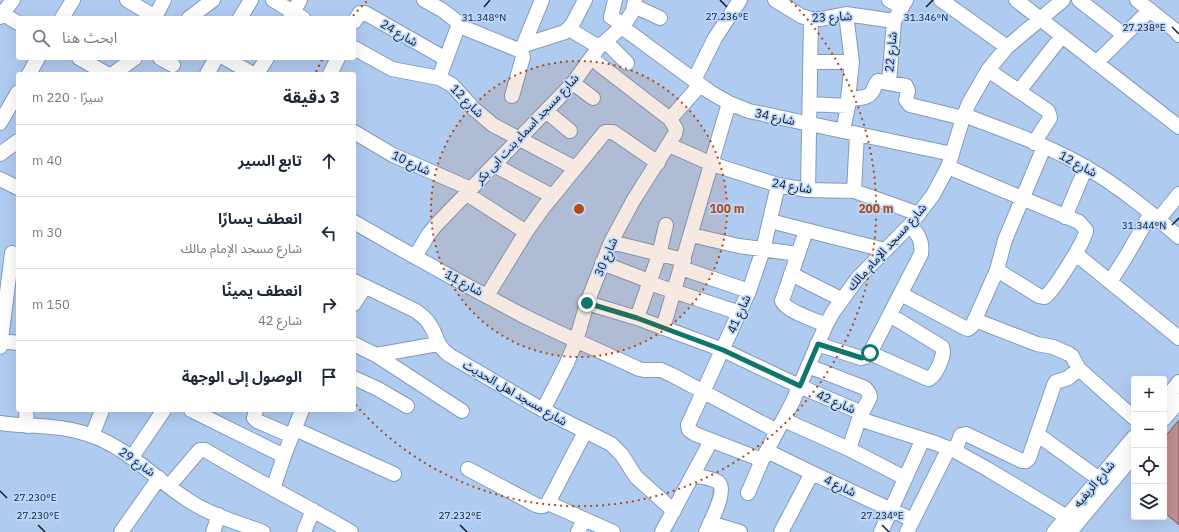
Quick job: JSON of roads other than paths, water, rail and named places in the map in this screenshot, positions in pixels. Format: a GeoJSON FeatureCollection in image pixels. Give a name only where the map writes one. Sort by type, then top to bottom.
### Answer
{"type":"FeatureCollection","features":[{"type":"Feature","properties":{"kind":"street"},"geometry":{"type":"LineString","coordinates":[[13,0],[1,14],[16,22]]}},
{"type":"Feature","properties":{"kind":"street"},"geometry":{"type":"LineString","coordinates":[[63,16],[72,0]]}},
{"type":"Feature","properties":{"kind":"street"},"geometry":{"type":"LineString","coordinates":[[127,0],[154,16]]}},
{"type":"Feature","properties":{"kind":"street"},"geometry":{"type":"LineString","coordinates":[[156,16],[164,0]]}},
{"type":"Feature","properties":{"kind":"street"},"geometry":{"type":"LineString","coordinates":[[192,16],[213,0]]}},
{"type":"Feature","properties":{"kind":"street"},"geometry":{"type":"LineString","coordinates":[[241,16],[251,0]]}},
{"type":"Feature","properties":{"kind":"street"},"geometry":{"type":"LineString","coordinates":[[273,0],[295,16],[300,0]]}},
{"type":"Feature","properties":{"kind":"street"},"geometry":{"type":"LineString","coordinates":[[512,96],[523,57],[522,48],[542,0]]}},
{"type":"Feature","properties":{"kind":"street"},"geometry":{"type":"LineString","coordinates":[[431,2],[459,24],[475,34],[518,49],[561,34],[569,29],[584,0]]}},
{"type":"Feature","properties":{"kind":"street","name":"شارع 34"},"geometry":{"type":"LineString","coordinates":[[615,0],[611,17],[697,82],[729,103],[749,111],[857,134],[950,160],[1023,200],[1079,222],[1086,230],[1086,234],[1076,254]]}},
{"type":"Feature","properties":{"kind":"street"},"geometry":{"type":"LineString","coordinates":[[670,119],[697,82],[715,38],[740,0]]}},
{"type":"Feature","properties":{"kind":"street","name":"شارع 23"},"geometry":{"type":"LineString","coordinates":[[775,0],[801,16],[811,19],[821,19],[846,14],[894,21]]}},
{"type":"Feature","properties":{"kind":"street"},"geometry":{"type":"LineString","coordinates":[[889,0],[904,3]]}},
{"type":"Feature","properties":{"kind":"street"},"geometry":{"type":"LineString","coordinates":[[941,0],[1007,47]]}},
{"type":"Feature","properties":{"kind":"street"},"geometry":{"type":"LineString","coordinates":[[1016,0],[1179,127]]}},
{"type":"Feature","properties":{"kind":"street","name":"شارع مسجد الإمام مالك"},"geometry":{"type":"LineString","coordinates":[[748,493],[764,455],[800,386],[826,325],[841,299],[858,278],[914,219],[933,195],[950,160],[963,116],[988,70],[1007,47],[1063,0]]}},
{"type":"Feature","properties":{"kind":"street"},"geometry":{"type":"LineString","coordinates":[[1079,0],[1124,35]]}},
{"type":"Feature","properties":{"kind":"street"},"geometry":{"type":"LineString","coordinates":[[1137,0],[1179,35]]}},
{"type":"Feature","properties":{"kind":"street"},"geometry":{"type":"LineString","coordinates":[[635,3],[660,18]]}},
{"type":"Feature","properties":{"kind":"street","name":"شارع مسجد اسماء بنت ابى بكر"},"geometry":{"type":"LineString","coordinates":[[415,257],[428,235],[573,83],[599,49],[623,26],[635,3]]}},
{"type":"Feature","properties":{"kind":"street","name":"شارع 22"},"geometry":{"type":"LineString","coordinates":[[889,83],[894,21],[904,3]]}},
{"type":"Feature","properties":{"kind":"street"},"geometry":{"type":"LineString","coordinates":[[1096,63],[1150,10]]}},
{"type":"Feature","properties":{"kind":"street","name":"شارع 24"},"geometry":{"type":"LineString","coordinates":[[356,19],[360,13],[365,13],[446,60]]}},
{"type":"Feature","properties":{"kind":"street"},"geometry":{"type":"LineString","coordinates":[[843,131],[848,102],[852,62],[846,14]]}},
{"type":"Feature","properties":{"kind":"street"},"geometry":{"type":"LineString","coordinates":[[808,190],[811,19]]}},
{"type":"Feature","properties":{"kind":"street"},"geometry":{"type":"LineString","coordinates":[[438,78],[459,24]]}},
{"type":"Feature","properties":{"kind":"street"},"geometry":{"type":"LineString","coordinates":[[569,29],[599,49],[627,63]]}},
{"type":"Feature","properties":{"kind":"street"},"geometry":{"type":"LineString","coordinates":[[1019,91],[1062,36]]}},
{"type":"Feature","properties":{"kind":"street","name":"شارع 12"},"geometry":{"type":"LineString","coordinates":[[356,49],[392,69],[438,78],[452,85],[486,120],[575,168]]}},
{"type":"Feature","properties":{"kind":"street"},"geometry":{"type":"LineString","coordinates":[[599,49],[670,119],[676,129],[672,139]]}},
{"type":"Feature","properties":{"kind":"street"},"geometry":{"type":"LineString","coordinates":[[30,72],[37,60]]}},
{"type":"Feature","properties":{"kind":"street"},"geometry":{"type":"LineString","coordinates":[[82,60],[104,72]]}},
{"type":"Feature","properties":{"kind":"street"},"geometry":{"type":"LineString","coordinates":[[116,72],[132,60]]}},
{"type":"Feature","properties":{"kind":"street"},"geometry":{"type":"LineString","coordinates":[[164,60],[173,65]]}},
{"type":"Feature","properties":{"kind":"street"},"geometry":{"type":"LineString","coordinates":[[208,72],[215,60]]}},
{"type":"Feature","properties":{"kind":"street"},"geometry":{"type":"LineString","coordinates":[[228,60],[250,72]]}},
{"type":"Feature","properties":{"kind":"street"},"geometry":{"type":"LineString","coordinates":[[258,72],[266,60]]}},
{"type":"Feature","properties":{"kind":"street"},"geometry":{"type":"LineString","coordinates":[[331,72],[337,60]]}},
{"type":"Feature","properties":{"kind":"street"},"geometry":{"type":"LineString","coordinates":[[811,62],[852,62]]}},
{"type":"Feature","properties":{"kind":"street"},"geometry":{"type":"LineString","coordinates":[[901,294],[965,328],[970,328],[997,270],[1005,240],[1023,200],[1039,145],[1050,114],[1046,109],[988,70]]}},
{"type":"Feature","properties":{"kind":"street"},"geometry":{"type":"LineString","coordinates":[[810,104],[848,102],[868,96],[873,91],[875,83],[878,81],[889,83]]}},
{"type":"Feature","properties":{"kind":"street"},"geometry":{"type":"LineString","coordinates":[[573,83],[593,98]]}},
{"type":"Feature","properties":{"kind":"street","name":"شارع 12"},"geometry":{"type":"LineString","coordinates":[[889,83],[906,86],[908,91],[906,100],[910,105],[963,116],[1039,145],[1086,167],[1115,186],[1179,237]]}},
{"type":"Feature","properties":{"kind":"street"},"geometry":{"type":"LineString","coordinates":[[0,122],[16,95]]}},
{"type":"Feature","properties":{"kind":"street"},"geometry":{"type":"LineString","coordinates":[[663,328],[729,103]]}},
{"type":"Feature","properties":{"kind":"street"},"geometry":{"type":"LineString","coordinates":[[546,111],[570,131]]}},
{"type":"Feature","properties":{"kind":"street"},"geometry":{"type":"LineString","coordinates":[[487,296],[526,232],[552,196],[603,134],[608,131],[613,132],[658,162]]}},
{"type":"Feature","properties":{"kind":"street","name":"شارع 10"},"geometry":{"type":"LineString","coordinates":[[356,133],[393,155],[469,191],[526,232]]}},
{"type":"Feature","properties":{"kind":"street"},"geometry":{"type":"LineString","coordinates":[[854,191],[857,134]]}},
{"type":"Feature","properties":{"kind":"street","name":"شارع 24"},"geometry":{"type":"LineString","coordinates":[[672,139],[712,164],[778,185],[808,190],[854,191],[914,219]]}},
{"type":"Feature","properties":{"kind":"street","name":"شارع 30"},"geometry":{"type":"LineString","coordinates":[[543,410],[564,369],[576,341],[587,303],[611,242],[633,201],[672,139]]}},
{"type":"Feature","properties":{"kind":"street"},"geometry":{"type":"LineString","coordinates":[[0,154],[16,142]]}},
{"type":"Feature","properties":{"kind":"street"},"geometry":{"type":"LineString","coordinates":[[494,165],[552,196]]}},
{"type":"Feature","properties":{"kind":"street"},"geometry":{"type":"LineString","coordinates":[[1065,217],[1086,167]]}},
{"type":"Feature","properties":{"kind":"street"},"geometry":{"type":"LineString","coordinates":[[0,179],[16,187]]}},
{"type":"Feature","properties":{"kind":"street","name":"شارع 41"},"geometry":{"type":"LineString","coordinates":[[764,455],[712,441],[695,434],[689,430],[688,427],[749,291],[763,250],[778,185]]}},
{"type":"Feature","properties":{"kind":"street"},"geometry":{"type":"LineString","coordinates":[[1110,282],[1154,216],[1179,194]]}},
{"type":"Feature","properties":{"kind":"street"},"geometry":{"type":"LineString","coordinates":[[818,344],[862,358],[870,353],[919,260],[922,248],[914,219]]}},
{"type":"Feature","properties":{"kind":"street"},"geometry":{"type":"LineString","coordinates":[[770,221],[885,250]]}},
{"type":"Feature","properties":{"kind":"street","name":"شارع 11"},"geometry":{"type":"LineString","coordinates":[[356,223],[487,296],[576,341],[644,370],[661,370],[666,372],[703,392],[780,425],[849,449],[905,478]]}},
{"type":"Feature","properties":{"kind":"street"},"geometry":{"type":"LineString","coordinates":[[637,318],[659,255],[666,225]]}},
{"type":"Feature","properties":{"kind":"street"},"geometry":{"type":"LineString","coordinates":[[806,231],[783,297],[784,304],[789,308],[826,325]]}},
{"type":"Feature","properties":{"kind":"street"},"geometry":{"type":"LineString","coordinates":[[691,235],[733,245],[798,254]]}},
{"type":"Feature","properties":{"kind":"street"},"geometry":{"type":"LineString","coordinates":[[611,242],[659,255],[749,291]]}},
{"type":"Feature","properties":{"kind":"street"},"geometry":{"type":"LineString","coordinates":[[10,252],[14,272],[1,344],[16,343]]}},
{"type":"Feature","properties":{"kind":"street"},"geometry":{"type":"LineString","coordinates":[[997,270],[1039,296],[1045,297],[1076,254],[1179,338]]}},
{"type":"Feature","properties":{"kind":"street"},"geometry":{"type":"LineString","coordinates":[[602,263],[674,292],[740,313]]}},
{"type":"Feature","properties":{"kind":"street"},"geometry":{"type":"LineString","coordinates":[[791,274],[841,299]]}},
{"type":"Feature","properties":{"kind":"street"},"geometry":{"type":"LineString","coordinates":[[356,297],[360,284]]}},
{"type":"Feature","properties":{"kind":"street","name":"شارع مسجد اهل الحديث"},"geometry":{"type":"LineString","coordinates":[[360,284],[416,311],[424,317],[430,324],[438,344],[449,355],[543,410],[606,441],[617,449],[636,477],[674,511]]}},
{"type":"Feature","properties":{"kind":"street","name":"شارع 42"},"geometry":{"type":"LineString","coordinates":[[587,303],[637,318],[723,350],[861,416],[952,450],[1074,515]]}},
{"type":"Feature","properties":{"kind":"street"},"geometry":{"type":"LineString","coordinates":[[870,353],[926,378],[929,379],[933,375],[944,352],[942,347],[890,315]]}},
{"type":"Feature","properties":{"kind":"street"},"geometry":{"type":"LineString","coordinates":[[975,320],[1037,344],[1053,347],[1069,354],[1072,356],[1079,369],[1131,415]]}},
{"type":"Feature","properties":{"kind":"street"},"geometry":{"type":"LineString","coordinates":[[376,355],[438,344]]}},
{"type":"Feature","properties":{"kind":"street"},"geometry":{"type":"LineString","coordinates":[[356,345],[376,355],[462,411]]}},
{"type":"Feature","properties":{"kind":"street"},"geometry":{"type":"LineString","coordinates":[[808,366],[867,390],[869,393],[870,396],[849,449]]}},
{"type":"Feature","properties":{"kind":"street"},"geometry":{"type":"LineString","coordinates":[[910,526],[961,435],[966,434],[1024,462],[1028,460],[1054,385],[1056,382],[1068,378],[1079,369]]}},
{"type":"Feature","properties":{"kind":"street"},"geometry":{"type":"LineString","coordinates":[[356,379],[378,389],[407,406]]}},
{"type":"Feature","properties":{"kind":"street"},"geometry":{"type":"LineString","coordinates":[[1169,413],[1179,382]]}},
{"type":"Feature","properties":{"kind":"street"},"geometry":{"type":"LineString","coordinates":[[1169,413],[1179,401]]}},
{"type":"Feature","properties":{"kind":"street"},"geometry":{"type":"LineString","coordinates":[[26,412],[27,426]]}},
{"type":"Feature","properties":{"kind":"street"},"geometry":{"type":"LineString","coordinates":[[92,436],[101,412]]}},
{"type":"Feature","properties":{"kind":"street"},"geometry":{"type":"LineString","coordinates":[[132,457],[163,412]]}},
{"type":"Feature","properties":{"kind":"street"},"geometry":{"type":"LineString","coordinates":[[195,412],[284,456]]}},
{"type":"Feature","properties":{"kind":"street"},"geometry":{"type":"LineString","coordinates":[[256,412],[254,418],[257,422],[293,433],[394,474]]}},
{"type":"Feature","properties":{"kind":"street"},"geometry":{"type":"LineString","coordinates":[[273,489],[301,412]]}},
{"type":"Feature","properties":{"kind":"street","name":"شارع 29"},"geometry":{"type":"LineString","coordinates":[[0,423],[45,426],[66,429],[92,436],[132,457],[189,501],[219,515],[241,528],[263,532]]}},
{"type":"Feature","properties":{"kind":"street"},"geometry":{"type":"LineString","coordinates":[[468,469],[541,507],[548,503],[585,432]]}},
{"type":"Feature","properties":{"kind":"street"},"geometry":{"type":"LineString","coordinates":[[1037,434],[1099,479]]}},
{"type":"Feature","properties":{"kind":"street"},"geometry":{"type":"LineString","coordinates":[[881,532],[923,440]]}},
{"type":"Feature","properties":{"kind":"street"},"geometry":{"type":"LineString","coordinates":[[662,532],[712,441]]}},
{"type":"Feature","properties":{"kind":"street","name":"شارع الريفيه"},"geometry":{"type":"LineString","coordinates":[[1070,532],[1074,515],[1099,479],[1131,441]]}},
{"type":"Feature","properties":{"kind":"street"},"geometry":{"type":"LineString","coordinates":[[122,532],[164,482],[202,450],[314,510],[351,532]]}},
{"type":"Feature","properties":{"kind":"street","name":"شارع 4"},"geometry":{"type":"LineString","coordinates":[[764,455],[812,473],[891,510],[910,526]]}},
{"type":"Feature","properties":{"kind":"street","name":"شارع الريفيه"},"geometry":{"type":"LineString","coordinates":[[1054,532],[1074,515],[1131,458]]}},
{"type":"Feature","properties":{"kind":"street"},"geometry":{"type":"LineString","coordinates":[[781,532],[812,473]]}},
{"type":"Feature","properties":{"kind":"street"},"geometry":{"type":"LineString","coordinates":[[693,475],[715,481],[720,484],[718,506],[708,527],[740,532]]}},
{"type":"Feature","properties":{"kind":"street"},"geometry":{"type":"LineString","coordinates":[[548,503],[614,532]]}},
{"type":"Feature","properties":{"kind":"street"},"geometry":{"type":"LineString","coordinates":[[304,532],[314,510]]}},
{"type":"Feature","properties":{"kind":"street"},"geometry":{"type":"LineString","coordinates":[[213,532],[219,515]]}},
{"type":"Feature","properties":{"kind":"street"},"geometry":{"type":"LineString","coordinates":[[578,532],[584,519]]}}]}
